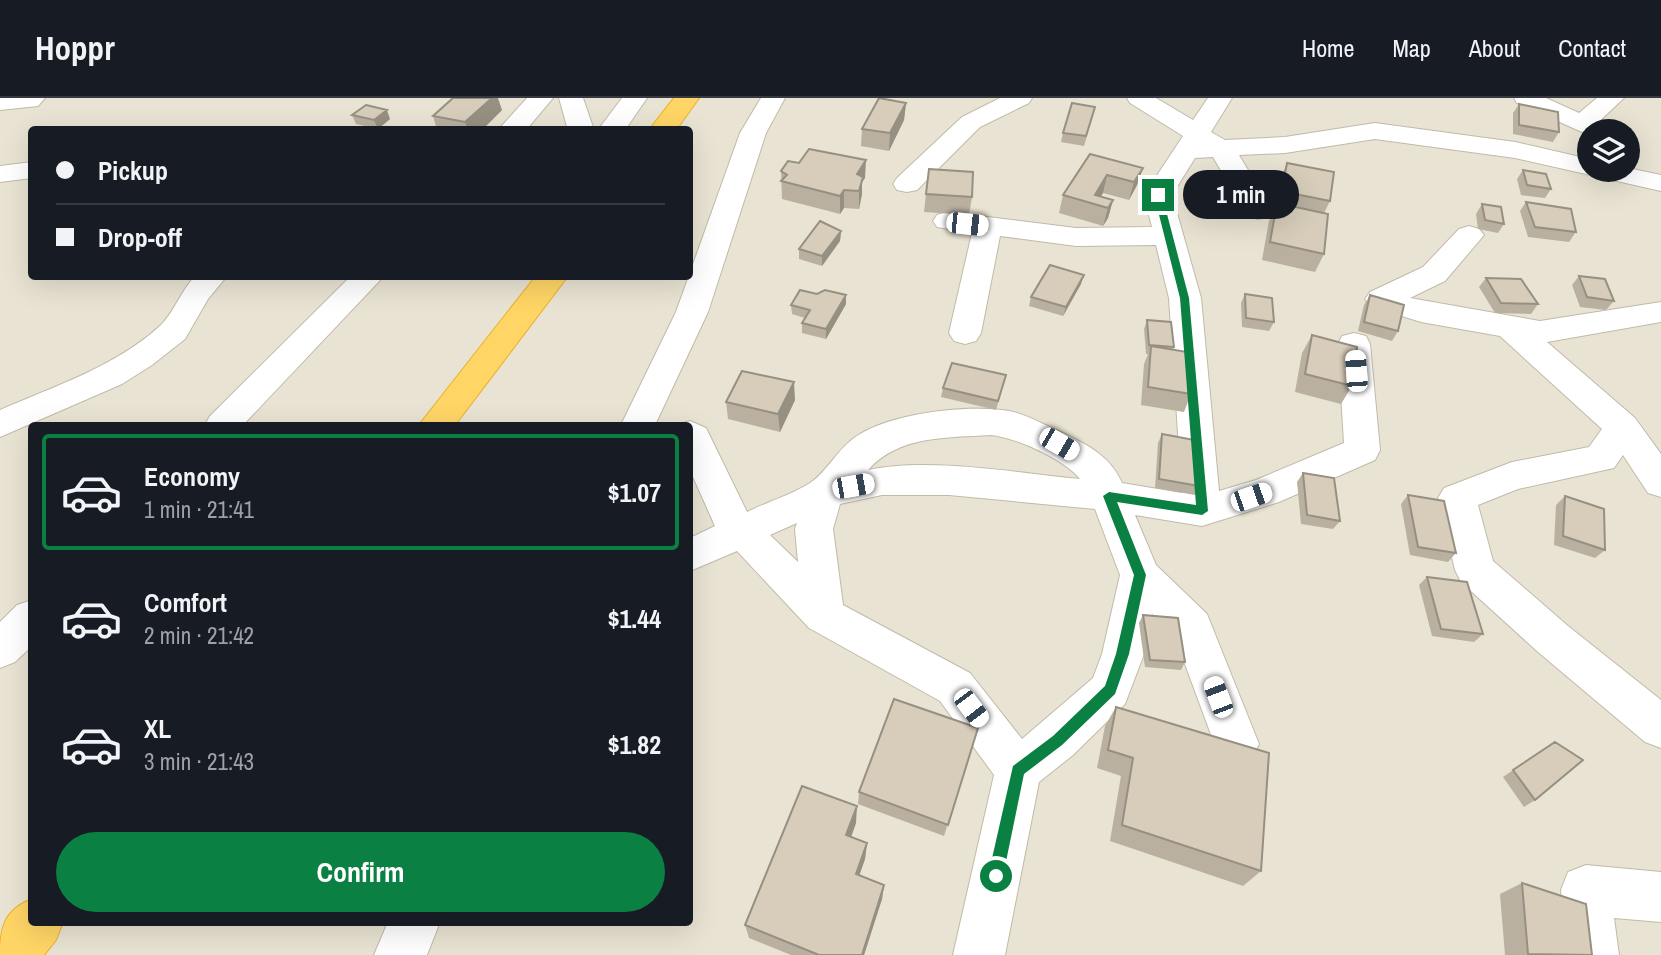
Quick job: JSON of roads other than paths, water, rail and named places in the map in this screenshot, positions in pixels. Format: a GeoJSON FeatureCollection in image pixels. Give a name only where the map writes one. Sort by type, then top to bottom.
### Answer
{"type":"FeatureCollection","features":[{"type":"Feature","properties":{"kind":"highway"},"geometry":{"type":"LineString","coordinates":[[665,126],[687,98]]}},
{"type":"Feature","properties":{"kind":"highway"},"geometry":{"type":"LineString","coordinates":[[438,422],[550,280]]}},
{"type":"Feature","properties":{"kind":"highway"},"geometry":{"type":"LineString","coordinates":[[11,955],[35,926]]}},
{"type":"Feature","properties":{"kind":"street"},"geometry":{"type":"LineString","coordinates":[[0,103],[29,101],[33,98]]}},
{"type":"Feature","properties":{"kind":"street"},"geometry":{"type":"LineString","coordinates":[[515,126],[541,98]]}},
{"type":"Feature","properties":{"kind":"street"},"geometry":{"type":"LineString","coordinates":[[571,98],[580,126]]}},
{"type":"Feature","properties":{"kind":"street"},"geometry":{"type":"LineString","coordinates":[[614,126],[635,98]]}},
{"type":"Feature","properties":{"kind":"street"},"geometry":{"type":"LineString","coordinates":[[670,422],[644,413],[692,312],[753,133],[773,98]]}},
{"type":"Feature","properties":{"kind":"street"},"geometry":{"type":"LineString","coordinates":[[907,184],[971,122],[1020,98]]}},
{"type":"Feature","properties":{"kind":"street"},"geometry":{"type":"LineString","coordinates":[[1139,98],[1202,144],[1258,210]]}},
{"type":"Feature","properties":{"kind":"street"},"geometry":{"type":"LineString","coordinates":[[1202,511],[1185,298],[1158,195],[1202,144],[1220,98]]}},
{"type":"Feature","properties":{"kind":"street"},"geometry":{"type":"LineString","coordinates":[[1526,98],[1582,124],[1612,98]]}},
{"type":"Feature","properties":{"kind":"street"},"geometry":{"type":"LineString","coordinates":[[1202,144],[1286,145],[1375,131],[1515,150],[1577,164]]}},
{"type":"Feature","properties":{"kind":"street"},"geometry":{"type":"LineString","coordinates":[[0,174],[28,170]]}},
{"type":"Feature","properties":{"kind":"street"},"geometry":{"type":"LineString","coordinates":[[1640,178],[1661,183]]}},
{"type":"Feature","properties":{"kind":"street"},"geometry":{"type":"LineString","coordinates":[[947,221],[1076,237],[1169,236]]}},
{"type":"Feature","properties":{"kind":"street"},"geometry":{"type":"LineString","coordinates":[[965,333],[988,226]]}},
{"type":"Feature","properties":{"kind":"street"},"geometry":{"type":"LineString","coordinates":[[1469,235],[1434,274],[1381,299],[1422,312],[1540,332],[1661,312]]}},
{"type":"Feature","properties":{"kind":"street"},"geometry":{"type":"LineString","coordinates":[[0,424],[110,376],[140,357],[174,331],[196,294],[208,280]]}},
{"type":"Feature","properties":{"kind":"street"},"geometry":{"type":"LineString","coordinates":[[225,422],[365,280]]}},
{"type":"Feature","properties":{"kind":"street"},"geometry":{"type":"LineString","coordinates":[[1509,326],[1623,427],[1661,483]]}},
{"type":"Feature","properties":{"kind":"street"},"geometry":{"type":"LineString","coordinates":[[693,554],[745,532],[824,493],[882,481],[949,481],[1109,496],[1202,511],[1266,492],[1362,450],[1354,344]]}},
{"type":"Feature","properties":{"kind":"street"},"geometry":{"type":"LineString","coordinates":[[824,615],[814,529],[824,493],[867,447],[904,431],[990,422],[1011,424],[1059,444],[1083,459],[1101,478],[1140,575],[1192,627],[1236,744]]}},
{"type":"Feature","properties":{"kind":"street"},"geometry":{"type":"LineString","coordinates":[[1623,427],[1601,458],[1512,476],[1457,498],[1475,570],[1553,639],[1661,727]]}},
{"type":"Feature","properties":{"kind":"street"},"geometry":{"type":"LineString","coordinates":[[693,436],[730,519],[824,615],[955,687],[1018,770]]}},
{"type":"Feature","properties":{"kind":"street"},"geometry":{"type":"LineString","coordinates":[[979,955],[1018,770],[1057,740],[1110,690],[1123,654],[1140,575]]}},
{"type":"Feature","properties":{"kind":"street"},"geometry":{"type":"LineString","coordinates":[[0,649],[28,622]]}},
{"type":"Feature","properties":{"kind":"street"},"geometry":{"type":"LineString","coordinates":[[1593,955],[1586,890],[1661,897]]}},
{"type":"Feature","properties":{"kind":"street"},"geometry":{"type":"LineString","coordinates":[[400,955],[413,926]]}}]}
